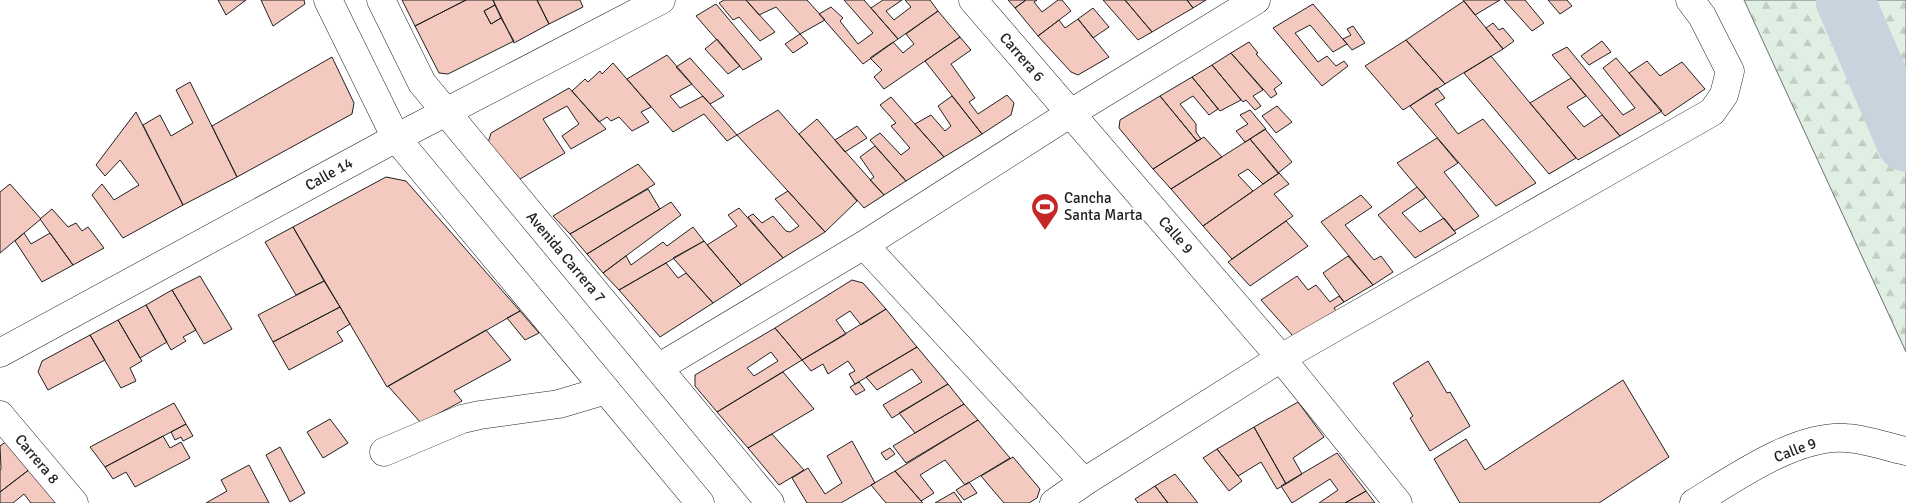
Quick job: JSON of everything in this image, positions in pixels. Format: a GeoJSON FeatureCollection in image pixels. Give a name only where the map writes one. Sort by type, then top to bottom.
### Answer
{"type":"FeatureCollection","features":[{"type":"Feature","properties":{"kind":"street"},"geometry":{"type":"LineString","coordinates":[[328,0],[396,138],[700,503]]}},
{"type":"Feature","properties":{"kind":"street","name":"Avenida Carrera 7"},"geometry":{"type":"LineString","coordinates":[[381,0],[422,83],[770,503]]}},
{"type":"Feature","properties":{"kind":"street","name":"Calle 14"},"geometry":{"type":"LineString","coordinates":[[0,353],[396,138],[661,0]]}},
{"type":"Feature","properties":{"kind":"street","name":"Carrera 6"},"geometry":{"type":"LineString","coordinates":[[973,0],[1071,113]]}},
{"type":"Feature","properties":{"kind":"street"},"geometry":{"type":"LineString","coordinates":[[658,368],[864,245],[1071,113],[1256,0]]}},
{"type":"Feature","properties":{"kind":"street"},"geometry":{"type":"LineString","coordinates":[[1054,503],[1084,482],[1281,358],[1712,112],[1724,94],[1730,70],[1702,16],[1690,0]]}},
{"type":"Feature","properties":{"kind":"street","name":"Calle 9"},"geometry":{"type":"LineString","coordinates":[[1071,113],[1281,358],[1398,503]]}},
{"type":"Feature","properties":{"kind":"street"},"geometry":{"type":"LineString","coordinates":[[864,245],[1084,482]]}},
{"type":"Feature","properties":{"kind":"street"},"geometry":{"type":"LineString","coordinates":[[384,452],[462,419],[559,404],[606,390]]}},
{"type":"Feature","properties":{"kind":"street","name":"Carrera 8"},"geometry":{"type":"LineString","coordinates":[[0,415],[74,503]]}},
{"type":"Feature","properties":{"kind":"street","name":"Calle 9"},"geometry":{"type":"LineString","coordinates":[[1694,503],[1754,466],[1799,446],[1823,439],[1847,438],[1906,451]]}},
{"type":"Feature","properties":{"kind":"green space"},"geometry":{"type":"Polygon","coordinates":[[[1744,0],[1906,0],[1906,352],[1744,0]]]}},
{"type":"Feature","properties":{"kind":"building"},"geometry":{"type":"Polygon","coordinates":[[[218,0],[246,0],[226,15],[218,0]]]}},
{"type":"Feature","properties":{"kind":"building"},"geometry":{"type":"Polygon","coordinates":[[[261,0],[304,0],[305,4],[273,26],[261,0]]]}},
{"type":"Feature","properties":{"kind":"building"},"geometry":{"type":"Polygon","coordinates":[[[402,0],[466,0],[415,26],[402,0]]]}},
{"type":"Feature","properties":{"kind":"building"},"geometry":{"type":"Polygon","coordinates":[[[466,0],[493,0],[495,5],[484,11],[491,24],[501,18],[514,41],[448,74],[439,73],[415,26],[466,0]]]}},
{"type":"Feature","properties":{"kind":"building"},"geometry":{"type":"Polygon","coordinates":[[[493,0],[537,0],[549,24],[514,43],[493,0]]]}},
{"type":"Feature","properties":{"kind":"building"},"geometry":{"type":"Polygon","coordinates":[[[537,0],[580,0],[583,7],[549,24],[537,0]]]}},
{"type":"Feature","properties":{"kind":"building"},"geometry":{"type":"Polygon","coordinates":[[[724,0],[746,0],[775,32],[760,41],[739,17],[733,20],[719,3],[724,0]]]}},
{"type":"Feature","properties":{"kind":"building"},"geometry":{"type":"Polygon","coordinates":[[[746,0],[807,0],[825,20],[800,34],[776,7],[759,15],[746,0]]]}},
{"type":"Feature","properties":{"kind":"building"},"geometry":{"type":"Polygon","coordinates":[[[844,0],[864,0],[898,39],[863,64],[819,14],[831,7],[843,18],[840,21],[858,44],[873,33],[844,0]]]}},
{"type":"Feature","properties":{"kind":"building"},"geometry":{"type":"Polygon","coordinates":[[[883,0],[902,0],[886,11],[894,20],[911,7],[905,0],[930,0],[938,11],[898,39],[871,8],[883,0]]]}},
{"type":"Feature","properties":{"kind":"building"},"geometry":{"type":"Polygon","coordinates":[[[1008,0],[1026,0],[1015,8],[1008,0]]]}},
{"type":"Feature","properties":{"kind":"building"},"geometry":{"type":"Polygon","coordinates":[[[1026,0],[1037,0],[1034,2],[1042,12],[1058,0],[1062,0],[1071,11],[1038,36],[1015,8],[1026,0]]]}},
{"type":"Feature","properties":{"kind":"building"},"geometry":{"type":"Polygon","coordinates":[[[1103,0],[1125,0],[1152,32],[1138,40],[1103,0]]]}},
{"type":"Feature","properties":{"kind":"building"},"geometry":{"type":"Polygon","coordinates":[[[1125,0],[1187,0],[1193,8],[1152,32],[1125,0]]]}},
{"type":"Feature","properties":{"kind":"building"},"geometry":{"type":"Polygon","coordinates":[[[1187,0],[1206,0],[1193,8],[1187,0]]]}},
{"type":"Feature","properties":{"kind":"building"},"geometry":{"type":"Polygon","coordinates":[[[1463,0],[1500,0],[1475,15],[1463,0]]]}},
{"type":"Feature","properties":{"kind":"building"},"geometry":{"type":"Polygon","coordinates":[[[1504,0],[1525,0],[1544,23],[1532,31],[1504,0]]]}},
{"type":"Feature","properties":{"kind":"building"},"geometry":{"type":"Polygon","coordinates":[[[1548,0],[1567,0],[1572,6],[1560,14],[1548,0]]]}},
{"type":"Feature","properties":{"kind":"building"},"geometry":{"type":"Polygon","coordinates":[[[1464,1],[1503,49],[1445,84],[1406,40],[1464,1]]]}},
{"type":"Feature","properties":{"kind":"building"},"geometry":{"type":"Polygon","coordinates":[[[716,4],[762,59],[743,70],[696,16],[716,4]]]}},
{"type":"Feature","properties":{"kind":"building"},"geometry":{"type":"Polygon","coordinates":[[[1313,4],[1347,44],[1333,52],[1310,25],[1295,33],[1318,62],[1327,56],[1336,66],[1344,61],[1348,66],[1322,86],[1273,28],[1313,4]]]}},
{"type":"Feature","properties":{"kind":"building"},"geometry":{"type":"Polygon","coordinates":[[[495,5],[501,18],[491,24],[484,11],[495,5]]]}},
{"type":"Feature","properties":{"kind":"building"},"geometry":{"type":"Polygon","coordinates":[[[1093,8],[1109,27],[1093,38],[1078,19],[1093,8]]]}},
{"type":"Feature","properties":{"kind":"building"},"geometry":{"type":"Polygon","coordinates":[[[938,11],[960,37],[884,89],[874,77],[882,70],[870,58],[893,42],[903,53],[914,44],[906,34],[938,11]]]}},
{"type":"Feature","properties":{"kind":"building"},"geometry":{"type":"Polygon","coordinates":[[[1078,19],[1109,57],[1078,75],[1071,72],[1038,36],[1059,20],[1065,28],[1078,19]]]}},
{"type":"Feature","properties":{"kind":"building"},"geometry":{"type":"Polygon","coordinates":[[[1493,23],[1499,30],[1503,28],[1514,41],[1503,49],[1486,28],[1493,23]]]}},
{"type":"Feature","properties":{"kind":"building"},"geometry":{"type":"Polygon","coordinates":[[[1353,26],[1365,43],[1352,50],[1343,39],[1351,35],[1347,29],[1353,26]]]}},
{"type":"Feature","properties":{"kind":"building"},"geometry":{"type":"Polygon","coordinates":[[[800,34],[808,43],[793,53],[785,44],[800,34]]]}},
{"type":"Feature","properties":{"kind":"building"},"geometry":{"type":"Polygon","coordinates":[[[960,37],[971,50],[951,64],[975,98],[969,102],[978,114],[1007,95],[1014,103],[1011,115],[982,134],[925,61],[960,37]]]}},
{"type":"Feature","properties":{"kind":"building"},"geometry":{"type":"Polygon","coordinates":[[[717,39],[740,66],[728,74],[705,49],[717,39]]]}},
{"type":"Feature","properties":{"kind":"building"},"geometry":{"type":"Polygon","coordinates":[[[1406,40],[1445,84],[1403,110],[1365,66],[1406,40]]]}},
{"type":"Feature","properties":{"kind":"building"},"geometry":{"type":"Polygon","coordinates":[[[1602,41],[1611,52],[1589,65],[1581,56],[1602,41]]]}},
{"type":"Feature","properties":{"kind":"building"},"geometry":{"type":"Polygon","coordinates":[[[1249,42],[1258,53],[1256,54],[1282,83],[1274,89],[1277,94],[1271,98],[1231,53],[1249,42]]]}},
{"type":"Feature","properties":{"kind":"building"},"geometry":{"type":"Polygon","coordinates":[[[1567,47],[1623,115],[1635,108],[1603,68],[1616,58],[1662,111],[1620,136],[1552,55],[1567,47]]]}},
{"type":"Feature","properties":{"kind":"building"},"geometry":{"type":"Polygon","coordinates":[[[1231,53],[1263,90],[1253,96],[1261,106],[1255,110],[1246,100],[1243,102],[1212,65],[1231,53]]]}},
{"type":"Feature","properties":{"kind":"building"},"geometry":{"type":"Polygon","coordinates":[[[667,55],[692,84],[670,96],[680,108],[703,96],[737,135],[727,141],[704,114],[673,132],[627,79],[667,55]]]}},
{"type":"Feature","properties":{"kind":"building"},"geometry":{"type":"Polygon","coordinates":[[[1491,56],[1576,158],[1549,174],[1464,73],[1491,56]]]}},
{"type":"Feature","properties":{"kind":"building"},"geometry":{"type":"Polygon","coordinates":[[[332,57],[354,103],[352,114],[237,177],[212,126],[332,57]]]}},
{"type":"Feature","properties":{"kind":"building"},"geometry":{"type":"Polygon","coordinates":[[[690,58],[724,96],[710,104],[676,67],[690,58]]]}},
{"type":"Feature","properties":{"kind":"building"},"geometry":{"type":"Polygon","coordinates":[[[1647,61],[1660,76],[1682,62],[1705,89],[1665,116],[1629,73],[1647,61]]]}},
{"type":"Feature","properties":{"kind":"building"},"geometry":{"type":"Polygon","coordinates":[[[613,63],[651,107],[641,112],[649,122],[632,131],[619,117],[611,121],[607,117],[599,122],[572,91],[585,79],[588,82],[600,71],[602,74],[613,63]]]}},
{"type":"Feature","properties":{"kind":"building"},"geometry":{"type":"Polygon","coordinates":[[[1212,65],[1241,100],[1220,111],[1192,77],[1212,65]]]}},
{"type":"Feature","properties":{"kind":"building"},"geometry":{"type":"Polygon","coordinates":[[[1192,77],[1218,109],[1209,115],[1193,96],[1180,104],[1196,124],[1196,132],[1201,139],[1197,141],[1160,96],[1192,77]]]}},
{"type":"Feature","properties":{"kind":"building"},"geometry":{"type":"Polygon","coordinates":[[[1571,78],[1586,96],[1567,107],[1584,127],[1602,115],[1620,136],[1578,160],[1530,103],[1571,78]]]}},
{"type":"Feature","properties":{"kind":"building"},"geometry":{"type":"Polygon","coordinates":[[[190,82],[237,177],[183,205],[143,125],[160,115],[171,136],[193,123],[176,90],[190,82]]]}},
{"type":"Feature","properties":{"kind":"building"},"geometry":{"type":"Polygon","coordinates":[[[569,88],[606,129],[571,149],[562,136],[579,124],[567,106],[543,119],[565,153],[520,179],[488,143],[491,133],[569,88]]]}},
{"type":"Feature","properties":{"kind":"building"},"geometry":{"type":"Polygon","coordinates":[[[1437,88],[1445,98],[1435,104],[1458,134],[1483,119],[1536,183],[1496,206],[1410,106],[1437,88]]]}},
{"type":"Feature","properties":{"kind":"building"},"geometry":{"type":"Polygon","coordinates":[[[952,96],[982,134],[944,157],[915,124],[931,115],[945,131],[951,126],[938,106],[952,96]]]}},
{"type":"Feature","properties":{"kind":"building"},"geometry":{"type":"Polygon","coordinates":[[[1160,96],[1197,141],[1153,169],[1119,128],[1120,120],[1160,96]]]}},
{"type":"Feature","properties":{"kind":"building"},"geometry":{"type":"Polygon","coordinates":[[[891,97],[944,157],[906,181],[870,140],[880,133],[901,155],[910,148],[891,126],[896,123],[880,105],[891,97]]]}},
{"type":"Feature","properties":{"kind":"building"},"geometry":{"type":"Polygon","coordinates":[[[1277,106],[1292,122],[1276,133],[1262,116],[1277,106]]]}},
{"type":"Feature","properties":{"kind":"building"},"geometry":{"type":"Polygon","coordinates":[[[778,110],[857,201],[825,232],[737,135],[778,110]]]}},
{"type":"Feature","properties":{"kind":"building"},"geometry":{"type":"Polygon","coordinates":[[[1250,110],[1266,129],[1245,142],[1236,131],[1248,124],[1240,115],[1250,110]]]}},
{"type":"Feature","properties":{"kind":"building"},"geometry":{"type":"Polygon","coordinates":[[[136,112],[183,205],[123,238],[92,195],[102,184],[114,200],[139,185],[120,160],[105,176],[96,165],[136,112]]]}},
{"type":"Feature","properties":{"kind":"building"},"geometry":{"type":"Polygon","coordinates":[[[817,119],[884,195],[864,208],[799,134],[817,119]]]}},
{"type":"Feature","properties":{"kind":"building"},"geometry":{"type":"Polygon","coordinates":[[[857,126],[867,138],[845,152],[835,140],[857,126]]]}},
{"type":"Feature","properties":{"kind":"building"},"geometry":{"type":"Polygon","coordinates":[[[1265,129],[1292,162],[1278,173],[1250,139],[1265,129]]]}},
{"type":"Feature","properties":{"kind":"building"},"geometry":{"type":"Polygon","coordinates":[[[1204,137],[1222,157],[1171,189],[1153,169],[1204,137]]]}},
{"type":"Feature","properties":{"kind":"building"},"geometry":{"type":"Polygon","coordinates":[[[1437,138],[1458,163],[1444,172],[1479,216],[1454,231],[1397,163],[1437,138]]]}},
{"type":"Feature","properties":{"kind":"building"},"geometry":{"type":"Polygon","coordinates":[[[1250,139],[1279,173],[1263,184],[1248,169],[1238,175],[1253,191],[1203,226],[1171,189],[1250,139]]]}},
{"type":"Feature","properties":{"kind":"building"},"geometry":{"type":"Polygon","coordinates":[[[875,146],[906,181],[884,195],[870,180],[874,177],[860,157],[875,146]]]}},
{"type":"Feature","properties":{"kind":"building"},"geometry":{"type":"Polygon","coordinates":[[[638,164],[655,184],[570,234],[553,216],[638,164]]]}},
{"type":"Feature","properties":{"kind":"building"},"geometry":{"type":"Polygon","coordinates":[[[1279,173],[1289,184],[1274,194],[1293,216],[1232,259],[1203,226],[1279,173]]]}},
{"type":"Feature","properties":{"kind":"building"},"geometry":{"type":"Polygon","coordinates":[[[386,177],[406,181],[520,311],[387,387],[293,227],[386,177]]]}},
{"type":"Feature","properties":{"kind":"building"},"geometry":{"type":"Polygon","coordinates":[[[10,184],[41,219],[0,253],[0,192],[10,184]]]}},
{"type":"Feature","properties":{"kind":"building"},"geometry":{"type":"Polygon","coordinates":[[[1417,187],[1426,197],[1402,213],[1420,232],[1444,218],[1456,233],[1415,258],[1378,215],[1417,187]]]}},
{"type":"Feature","properties":{"kind":"building"},"geometry":{"type":"Polygon","coordinates":[[[648,189],[660,209],[587,254],[570,234],[648,189]]]}},
{"type":"Feature","properties":{"kind":"building"},"geometry":{"type":"Polygon","coordinates":[[[788,191],[825,232],[783,258],[748,217],[753,214],[762,223],[773,216],[786,231],[790,232],[799,226],[775,199],[788,191]]]}},
{"type":"Feature","properties":{"kind":"building"},"geometry":{"type":"Polygon","coordinates":[[[1361,195],[1372,207],[1345,225],[1374,260],[1381,256],[1393,272],[1373,285],[1321,222],[1361,195]]]}},
{"type":"Feature","properties":{"kind":"building"},"geometry":{"type":"Polygon","coordinates":[[[671,202],[681,215],[603,273],[587,254],[671,202]]]}},
{"type":"Feature","properties":{"kind":"building"},"geometry":{"type":"Polygon","coordinates":[[[739,208],[783,258],[741,285],[707,245],[737,226],[728,215],[739,208]]]}},
{"type":"Feature","properties":{"kind":"building"},"geometry":{"type":"Polygon","coordinates":[[[52,209],[68,227],[76,223],[82,231],[88,227],[104,248],[73,265],[40,219],[52,209]]]}},
{"type":"Feature","properties":{"kind":"building"},"geometry":{"type":"Polygon","coordinates":[[[1286,221],[1308,246],[1250,286],[1228,262],[1286,221]]]}},
{"type":"Feature","properties":{"kind":"building"},"geometry":{"type":"Polygon","coordinates":[[[293,227],[324,281],[296,295],[265,242],[293,227]]]}},
{"type":"Feature","properties":{"kind":"building"},"geometry":{"type":"Polygon","coordinates":[[[693,227],[704,241],[619,290],[603,273],[626,256],[631,265],[663,242],[667,246],[693,227]]]}},
{"type":"Feature","properties":{"kind":"building"},"geometry":{"type":"Polygon","coordinates":[[[24,233],[31,244],[50,233],[73,265],[42,282],[15,241],[24,233]]]}},
{"type":"Feature","properties":{"kind":"building"},"geometry":{"type":"Polygon","coordinates":[[[704,241],[741,285],[713,303],[673,258],[704,241]]]}},
{"type":"Feature","properties":{"kind":"building"},"geometry":{"type":"Polygon","coordinates":[[[1348,256],[1373,285],[1344,302],[1323,273],[1348,256]]]}},
{"type":"Feature","properties":{"kind":"building"},"geometry":{"type":"Polygon","coordinates":[[[666,263],[678,278],[686,273],[713,303],[660,337],[619,290],[666,263]]]}},
{"type":"Feature","properties":{"kind":"building"},"geometry":{"type":"Polygon","coordinates":[[[200,276],[232,329],[204,344],[172,290],[200,276]]]}},
{"type":"Feature","properties":{"kind":"building"},"geometry":{"type":"Polygon","coordinates":[[[1297,276],[1308,290],[1316,285],[1330,302],[1339,296],[1344,302],[1334,308],[1336,311],[1293,336],[1261,300],[1297,276]]]}},
{"type":"Feature","properties":{"kind":"building"},"geometry":{"type":"Polygon","coordinates":[[[852,280],[863,283],[886,309],[861,325],[850,311],[836,320],[846,334],[802,360],[775,328],[852,280]]]}},
{"type":"Feature","properties":{"kind":"building"},"geometry":{"type":"Polygon","coordinates":[[[324,281],[340,307],[273,342],[258,315],[324,281]]]}},
{"type":"Feature","properties":{"kind":"building"},"geometry":{"type":"Polygon","coordinates":[[[172,290],[196,330],[183,337],[186,341],[171,350],[146,305],[172,290]]]}},
{"type":"Feature","properties":{"kind":"building"},"geometry":{"type":"Polygon","coordinates":[[[146,305],[167,342],[140,358],[118,320],[146,305]]]}},
{"type":"Feature","properties":{"kind":"building"},"geometry":{"type":"Polygon","coordinates":[[[340,307],[350,324],[337,332],[343,341],[289,370],[273,342],[340,307]]]}},
{"type":"Feature","properties":{"kind":"building"},"geometry":{"type":"Polygon","coordinates":[[[886,309],[917,347],[855,384],[849,374],[855,371],[848,361],[828,374],[823,364],[811,371],[802,360],[886,309]]]}},
{"type":"Feature","properties":{"kind":"building"},"geometry":{"type":"Polygon","coordinates":[[[520,311],[539,333],[525,340],[507,318],[520,311]]]}},
{"type":"Feature","properties":{"kind":"building"},"geometry":{"type":"Polygon","coordinates":[[[118,320],[142,361],[130,368],[136,381],[121,388],[90,335],[118,320]]]}},
{"type":"Feature","properties":{"kind":"building"},"geometry":{"type":"Polygon","coordinates":[[[775,328],[802,360],[717,412],[695,386],[695,375],[775,328]],[[771,352],[747,368],[754,376],[778,361],[771,352]]]}},
{"type":"Feature","properties":{"kind":"building"},"geometry":{"type":"Polygon","coordinates":[[[486,330],[511,360],[454,391],[462,401],[421,423],[388,386],[486,330]]]}},
{"type":"Feature","properties":{"kind":"building"},"geometry":{"type":"Polygon","coordinates":[[[90,335],[105,360],[48,390],[38,372],[42,361],[90,335]]]}},
{"type":"Feature","properties":{"kind":"building"},"geometry":{"type":"Polygon","coordinates":[[[917,347],[948,384],[892,418],[883,405],[922,382],[912,369],[877,390],[866,377],[917,347]]]}},
{"type":"Feature","properties":{"kind":"building"},"geometry":{"type":"Polygon","coordinates":[[[1428,361],[1447,393],[1450,392],[1470,426],[1430,451],[1410,418],[1413,416],[1393,383],[1428,361]]]}},
{"type":"Feature","properties":{"kind":"building"},"geometry":{"type":"Polygon","coordinates":[[[783,372],[814,409],[748,448],[717,412],[783,372]]]}},
{"type":"Feature","properties":{"kind":"building"},"geometry":{"type":"Polygon","coordinates":[[[1623,380],[1669,457],[1599,503],[1460,503],[1434,459],[1466,439],[1485,470],[1623,380]]]}},
{"type":"Feature","properties":{"kind":"building"},"geometry":{"type":"Polygon","coordinates":[[[859,382],[865,390],[856,395],[850,387],[859,382]]]}},
{"type":"Feature","properties":{"kind":"building"},"geometry":{"type":"Polygon","coordinates":[[[948,384],[964,404],[915,433],[899,413],[948,384]]]}},
{"type":"Feature","properties":{"kind":"building"},"geometry":{"type":"Polygon","coordinates":[[[1298,402],[1324,437],[1293,458],[1302,474],[1286,484],[1254,427],[1298,402]]]}},
{"type":"Feature","properties":{"kind":"building"},"geometry":{"type":"Polygon","coordinates":[[[174,403],[186,424],[105,467],[90,447],[174,403]]]}},
{"type":"Feature","properties":{"kind":"building"},"geometry":{"type":"Polygon","coordinates":[[[964,404],[978,420],[906,463],[893,446],[964,404]]]}},
{"type":"Feature","properties":{"kind":"building"},"geometry":{"type":"Polygon","coordinates":[[[330,419],[348,443],[323,458],[307,432],[330,419]]]}},
{"type":"Feature","properties":{"kind":"building"},"geometry":{"type":"Polygon","coordinates":[[[978,420],[1010,458],[965,485],[945,460],[920,475],[934,493],[921,501],[895,471],[978,420]]]}},
{"type":"Feature","properties":{"kind":"building"},"geometry":{"type":"Polygon","coordinates":[[[186,424],[193,436],[183,441],[181,437],[175,440],[171,432],[186,424]]]}},
{"type":"Feature","properties":{"kind":"building"},"geometry":{"type":"Polygon","coordinates":[[[1254,427],[1286,484],[1277,489],[1261,462],[1238,476],[1217,449],[1254,427]]]}},
{"type":"Feature","properties":{"kind":"building"},"geometry":{"type":"Polygon","coordinates":[[[772,434],[804,470],[779,485],[748,448],[772,434]]]}},
{"type":"Feature","properties":{"kind":"building"},"geometry":{"type":"Polygon","coordinates":[[[163,436],[170,448],[181,442],[190,458],[135,487],[126,472],[113,479],[105,467],[163,436]]]}},
{"type":"Feature","properties":{"kind":"building"},"geometry":{"type":"Polygon","coordinates":[[[7,441],[30,469],[0,492],[0,446],[7,441]]]}},
{"type":"Feature","properties":{"kind":"building"},"geometry":{"type":"Polygon","coordinates":[[[852,441],[875,483],[841,503],[807,503],[792,478],[808,468],[825,494],[842,483],[827,456],[852,441]]]}},
{"type":"Feature","properties":{"kind":"building"},"geometry":{"type":"Polygon","coordinates":[[[280,447],[305,493],[290,502],[266,455],[280,447]]]}},
{"type":"Feature","properties":{"kind":"building"},"geometry":{"type":"Polygon","coordinates":[[[890,448],[895,454],[886,460],[881,453],[890,448]]]}},
{"type":"Feature","properties":{"kind":"building"},"geometry":{"type":"Polygon","coordinates":[[[1217,449],[1242,481],[1229,491],[1203,458],[1217,449]]]}},
{"type":"Feature","properties":{"kind":"building"},"geometry":{"type":"Polygon","coordinates":[[[1337,453],[1366,491],[1345,503],[1319,503],[1338,490],[1330,479],[1292,503],[1281,486],[1337,453]]]}},
{"type":"Feature","properties":{"kind":"building"},"geometry":{"type":"Polygon","coordinates":[[[1013,457],[1040,489],[1037,498],[1029,503],[1004,503],[981,476],[1013,457]]]}},
{"type":"Feature","properties":{"kind":"building"},"geometry":{"type":"Polygon","coordinates":[[[249,465],[269,503],[206,503],[227,491],[221,480],[249,465]]]}},
{"type":"Feature","properties":{"kind":"building"},"geometry":{"type":"Polygon","coordinates":[[[30,469],[58,503],[31,503],[24,494],[13,503],[0,503],[0,492],[30,469]]]}},
{"type":"Feature","properties":{"kind":"building"},"geometry":{"type":"Polygon","coordinates":[[[895,471],[923,503],[886,503],[871,485],[895,471]]]}},
{"type":"Feature","properties":{"kind":"building"},"geometry":{"type":"Polygon","coordinates":[[[1175,474],[1198,503],[1168,503],[1155,486],[1175,474]]]}},
{"type":"Feature","properties":{"kind":"building"},"geometry":{"type":"Polygon","coordinates":[[[969,482],[977,493],[964,500],[956,490],[969,482]]]}},
{"type":"Feature","properties":{"kind":"building"},"geometry":{"type":"Polygon","coordinates":[[[1155,486],[1168,503],[1138,503],[1135,499],[1155,486]]]}},
{"type":"Feature","properties":{"kind":"building"},"geometry":{"type":"Polygon","coordinates":[[[1366,491],[1375,503],[1345,503],[1366,491]]]}},
{"type":"Feature","properties":{"kind":"building"},"geometry":{"type":"Polygon","coordinates":[[[954,492],[962,503],[935,503],[954,492]]]}},
{"type":"Feature","properties":{"kind":"waterway"},"geometry":{"type":"LineString","coordinates":[[1845,0],[1906,142]]}},
{"type":"Feature","properties":{"kind":"place","name":"Cancha Santa Marta"},"geometry":{"type":"Point","coordinates":[1045,231]}}]}
